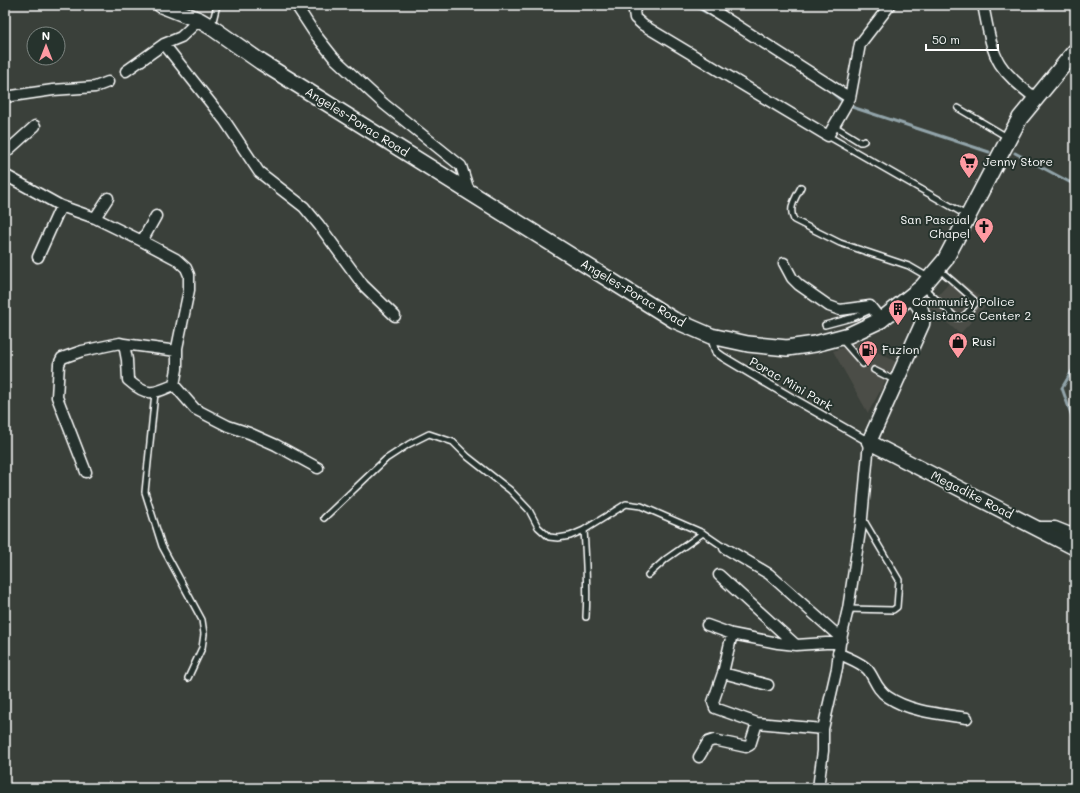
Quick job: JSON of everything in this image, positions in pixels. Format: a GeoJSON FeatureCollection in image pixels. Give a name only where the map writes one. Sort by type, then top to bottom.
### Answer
{"type":"FeatureCollection","features":[{"type":"Feature","properties":{"kind":"main road","name":"Angeles-Porac Road"},"geometry":{"type":"LineString","coordinates":[[161,5],[205,24],[261,62],[674,320],[711,336],[748,344],[787,348],[815,344],[849,335],[925,282],[945,260],[1008,138],[1020,118],[1075,51]]}},
{"type":"Feature","properties":{"kind":"main road"},"geometry":{"type":"LineString","coordinates":[[869,442],[922,324],[923,313],[921,307],[925,282]]}},
{"type":"Feature","properties":{"kind":"main road","name":"Megadike Road"},"geometry":{"type":"LineString","coordinates":[[869,442],[1075,548]]}},
{"type":"Feature","properties":{"kind":"street"},"geometry":{"type":"LineString","coordinates":[[298,5],[315,34],[340,64],[384,104],[461,166],[469,191]]}},
{"type":"Feature","properties":{"kind":"street"},"geometry":{"type":"LineString","coordinates":[[637,5],[634,11],[635,18],[643,25],[828,136],[850,98],[860,44],[890,5]]}},
{"type":"Feature","properties":{"kind":"street"},"geometry":{"type":"LineString","coordinates":[[705,5],[850,98]]}},
{"type":"Feature","properties":{"kind":"street"},"geometry":{"type":"LineString","coordinates":[[983,5],[994,49],[1000,63],[1009,76],[1035,98]]}},
{"type":"Feature","properties":{"kind":"street"},"geometry":{"type":"LineString","coordinates":[[126,71],[164,44],[205,24]]}},
{"type":"Feature","properties":{"kind":"street"},"geometry":{"type":"LineString","coordinates":[[164,44],[225,121],[259,172],[304,207],[363,285],[395,316]]}},
{"type":"Feature","properties":{"kind":"street"},"geometry":{"type":"LineString","coordinates":[[5,97],[53,90],[95,88],[108,82]]}},
{"type":"Feature","properties":{"kind":"street"},"geometry":{"type":"LineString","coordinates":[[5,153],[35,126]]}},
{"type":"Feature","properties":{"kind":"street"},"geometry":{"type":"LineString","coordinates":[[5,175],[61,206],[95,218],[142,241],[176,259],[186,268],[189,275],[187,304],[177,351],[177,368],[174,384]]}},
{"type":"Feature","properties":{"kind":"street"},"geometry":{"type":"LineString","coordinates":[[95,218],[108,198]]}},
{"type":"Feature","properties":{"kind":"street"},"geometry":{"type":"LineString","coordinates":[[38,257],[61,206]]}},
{"type":"Feature","properties":{"kind":"street"},"geometry":{"type":"LineString","coordinates":[[142,241],[156,216]]}},
{"type":"Feature","properties":{"kind":"street"},"geometry":{"type":"LineString","coordinates":[[784,263],[792,278],[799,285],[829,306],[840,310],[870,306],[877,315]]}},
{"type":"Feature","properties":{"kind":"street","name":"Porac Mini Park"},"geometry":{"type":"LineString","coordinates":[[711,336],[716,352],[723,357],[869,442]]}},
{"type":"Feature","properties":{"kind":"street"},"geometry":{"type":"LineString","coordinates":[[86,472],[58,398],[59,364],[62,358],[68,355],[120,343],[177,351]]}},
{"type":"Feature","properties":{"kind":"street"},"geometry":{"type":"LineString","coordinates":[[124,344],[127,360],[128,380],[138,389],[155,393],[174,384]]}},
{"type":"Feature","properties":{"kind":"street"},"geometry":{"type":"LineString","coordinates":[[174,384],[195,409],[228,426],[249,433],[276,445],[318,468]]}},
{"type":"Feature","properties":{"kind":"street"},"geometry":{"type":"LineString","coordinates":[[831,788],[818,786],[823,751],[823,729],[837,668],[840,645],[848,609],[862,518],[869,442]]}},
{"type":"Feature","properties":{"kind":"street"},"geometry":{"type":"LineString","coordinates":[[1035,527],[1055,527],[1075,534]]}},
{"type":"Feature","properties":{"kind":"street"},"geometry":{"type":"LineString","coordinates":[[725,548],[769,574],[840,645],[868,670],[875,684],[888,696],[904,705],[932,713],[967,718]]}},
{"type":"Feature","properties":{"kind":"street"},"geometry":{"type":"LineString","coordinates":[[718,575],[796,645]]}},
{"type":"Feature","properties":{"kind":"street"},"geometry":{"type":"LineString","coordinates":[[707,625],[732,634],[796,645],[826,643],[840,645]]}},
{"type":"Feature","properties":{"kind":"street"},"geometry":{"type":"LineString","coordinates":[[732,634],[723,673],[713,702],[715,708],[756,722],[823,729]]}},
{"type":"Feature","properties":{"kind":"street"},"geometry":{"type":"LineString","coordinates":[[723,673],[768,685]]}},
{"type":"Feature","properties":{"kind":"street"},"geometry":{"type":"LineString","coordinates":[[699,757],[708,742],[714,740],[746,747],[750,746],[756,722]]}},
{"type":"Feature","properties":{"kind":"lane"},"geometry":{"type":"LineString","coordinates":[[205,24],[217,5]]}},
{"type":"Feature","properties":{"kind":"lane"},"geometry":{"type":"LineString","coordinates":[[958,108],[1008,138]]}},
{"type":"Feature","properties":{"kind":"lane"},"geometry":{"type":"LineString","coordinates":[[834,126],[853,138],[862,142],[864,141]]}},
{"type":"Feature","properties":{"kind":"lane"},"geometry":{"type":"LineString","coordinates":[[828,136],[968,217]]}},
{"type":"Feature","properties":{"kind":"lane"},"geometry":{"type":"LineString","coordinates":[[801,188],[791,207],[791,214],[794,220],[840,243],[909,266],[925,282],[954,317],[958,319],[962,318],[975,304],[974,300],[925,282]]}},
{"type":"Feature","properties":{"kind":"lane"},"geometry":{"type":"LineString","coordinates":[[825,325],[855,317],[877,315]]}},
{"type":"Feature","properties":{"kind":"lane"},"geometry":{"type":"LineString","coordinates":[[840,338],[863,364]]}},
{"type":"Feature","properties":{"kind":"lane"},"geometry":{"type":"LineString","coordinates":[[874,370],[896,381]]}},
{"type":"Feature","properties":{"kind":"lane"},"geometry":{"type":"LineString","coordinates":[[155,393],[145,492],[162,546],[202,620],[204,634],[202,648],[188,678]]}},
{"type":"Feature","properties":{"kind":"lane"},"geometry":{"type":"LineString","coordinates":[[324,518],[386,459],[409,444],[429,434],[453,442],[468,457],[510,490],[529,510],[538,527],[549,537],[558,538],[570,536],[584,530],[626,504],[641,506],[703,533],[725,548]]}},
{"type":"Feature","properties":{"kind":"lane"},"geometry":{"type":"LineString","coordinates":[[848,609],[893,610],[897,607],[899,580],[862,518]]}},
{"type":"Feature","properties":{"kind":"lane"},"geometry":{"type":"LineString","coordinates":[[584,530],[587,567],[586,617]]}},
{"type":"Feature","properties":{"kind":"lane"},"geometry":{"type":"LineString","coordinates":[[648,575],[666,559],[703,533]]}},
{"type":"Feature","properties":{"kind":"shaded area"},"geometry":{"type":"Polygon","coordinates":[[[955,277],[988,303],[960,334],[928,306],[955,277]]]}},
{"type":"Feature","properties":{"kind":"shaded area"},"geometry":{"type":"Polygon","coordinates":[[[859,342],[896,362],[868,413],[833,351],[859,342]]]}},
{"type":"Feature","properties":{"kind":"waterway"},"geometry":{"type":"LineString","coordinates":[[693,5],[719,20]]}},
{"type":"Feature","properties":{"kind":"waterway"},"geometry":{"type":"LineString","coordinates":[[830,91],[841,100]]}},
{"type":"Feature","properties":{"kind":"waterway"},"geometry":{"type":"LineString","coordinates":[[849,106],[989,152]]}},
{"type":"Feature","properties":{"kind":"waterway"},"geometry":{"type":"LineString","coordinates":[[1015,153],[1075,185]]}},
{"type":"Feature","properties":{"kind":"waterway"},"geometry":{"type":"LineString","coordinates":[[1075,366],[1062,388],[1075,425]]}},
{"type":"Feature","properties":{"kind":"place","name":"Jenny Store"},"geometry":{"type":"Point","coordinates":[969,179]}},
{"type":"Feature","properties":{"kind":"place","name":"San Pascual Chapel"},"geometry":{"type":"Point","coordinates":[984,244]}},
{"type":"Feature","properties":{"kind":"place","name":"Community Police Assistance Center 2"},"geometry":{"type":"Point","coordinates":[898,326]}},
{"type":"Feature","properties":{"kind":"place","name":"Rusi"},"geometry":{"type":"Point","coordinates":[958,359]}},
{"type":"Feature","properties":{"kind":"place","name":"Fuzion"},"geometry":{"type":"Point","coordinates":[868,367]}}]}
